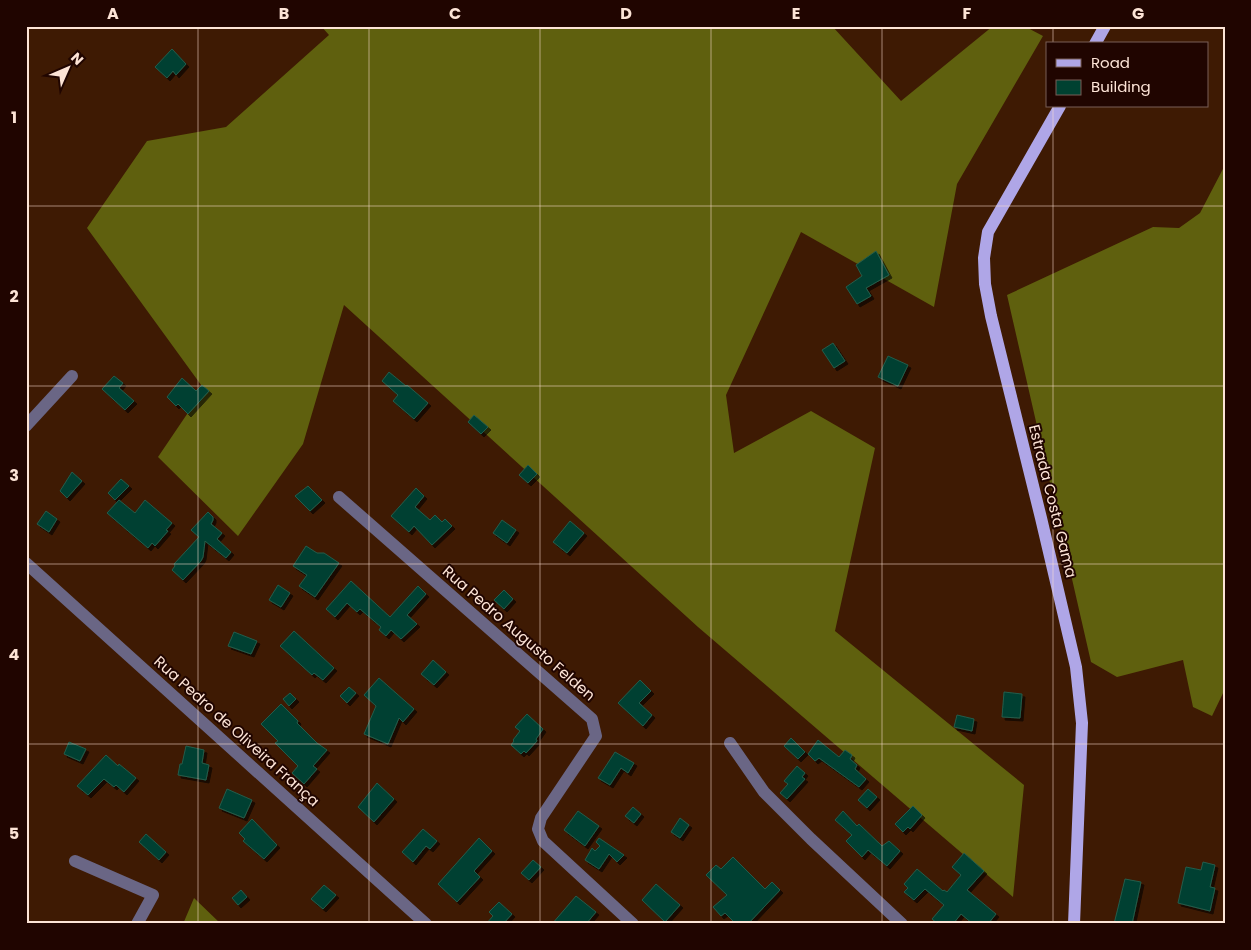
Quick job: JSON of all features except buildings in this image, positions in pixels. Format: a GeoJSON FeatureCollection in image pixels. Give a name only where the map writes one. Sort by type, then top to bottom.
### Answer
{"type":"FeatureCollection","features":[{"type":"Feature","properties":{"kind":"main road"},"geometry":{"type":"LineString","coordinates":[[1096,42],[1105,26]]}},
{"type":"Feature","properties":{"kind":"main road","name":"Estrada Costa Gama"},"geometry":{"type":"LineString","coordinates":[[1059,108],[988,232],[984,258],[985,284],[991,316],[1042,518],[1076,667],[1082,723],[1074,924]]}},
{"type":"Feature","properties":{"kind":"street"},"geometry":{"type":"LineString","coordinates":[[26,426],[72,376]]}},
{"type":"Feature","properties":{"kind":"street","name":"Rua Pedro Augusto Felden"},"geometry":{"type":"LineString","coordinates":[[339,496],[592,719],[596,736],[541,818],[538,829],[543,840],[633,924]]}},
{"type":"Feature","properties":{"kind":"street","name":"Rua Pedro de Oliveira França"},"geometry":{"type":"LineString","coordinates":[[26,563],[426,924]]}},
{"type":"Feature","properties":{"kind":"street"},"geometry":{"type":"LineString","coordinates":[[730,744],[764,792],[902,924]]}},
{"type":"Feature","properties":{"kind":"street"},"geometry":{"type":"LineString","coordinates":[[75,861],[153,895],[137,924]]}},
{"type":"Feature","properties":{"kind":"shaded area"},"geometry":{"type":"Polygon","coordinates":[[[321,26],[832,26],[901,101],[993,26],[1024,26],[1043,36],[957,184],[934,307],[801,232],[726,395],[734,453],[811,411],[875,448],[835,631],[1024,785],[1013,897],[698,627],[344,305],[303,444],[238,536],[158,457],[204,389],[87,228],[147,141],[226,127],[329,35],[321,26]]]}},
{"type":"Feature","properties":{"kind":"shaded area"},"geometry":{"type":"Polygon","coordinates":[[[1225,165],[1225,689],[1212,716],[1193,707],[1183,660],[1117,677],[1091,662],[1007,295],[1153,227],[1179,228],[1200,213],[1225,165]]]}},
{"type":"Feature","properties":{"kind":"shaded area"},"geometry":{"type":"Polygon","coordinates":[[[194,898],[221,924],[183,924],[194,898]]]}}]}
